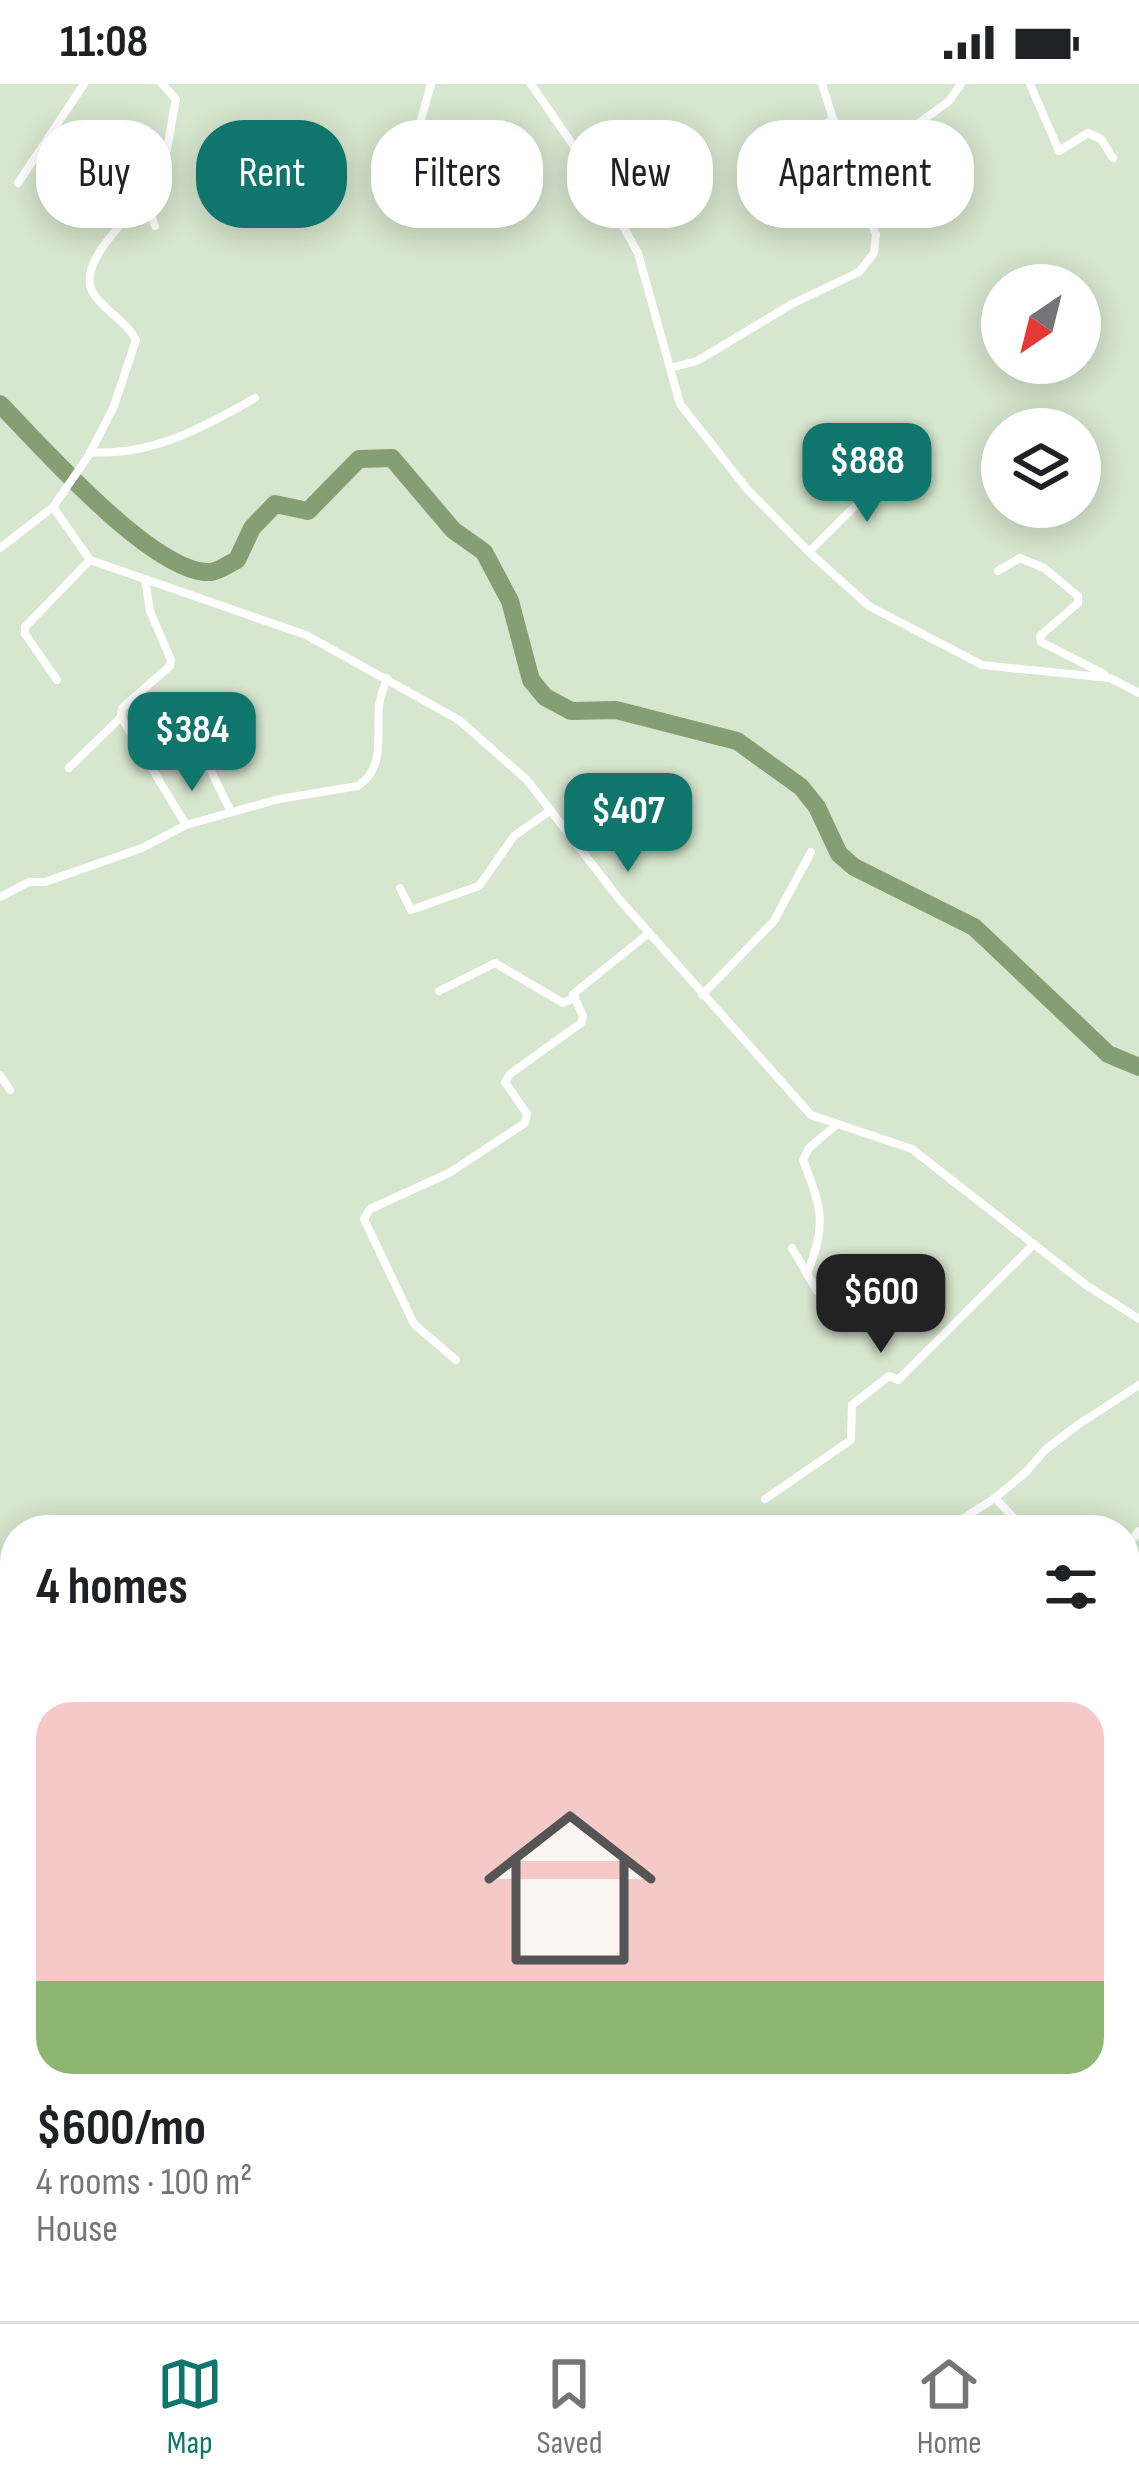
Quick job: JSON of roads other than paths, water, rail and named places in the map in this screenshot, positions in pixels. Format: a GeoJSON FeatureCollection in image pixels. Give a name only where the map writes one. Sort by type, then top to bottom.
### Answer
{"type":"FeatureCollection","features":[{"type":"Feature","properties":{"kind":"street"},"geometry":{"type":"LineString","coordinates":[[18,183],[84,84]]}},
{"type":"Feature","properties":{"kind":"street"},"geometry":{"type":"LineString","coordinates":[[162,84],[176,99],[171,120]]}},
{"type":"Feature","properties":{"kind":"street"},"geometry":{"type":"LineString","coordinates":[[421,120],[431,84]]}},
{"type":"Feature","properties":{"kind":"street"},"geometry":{"type":"LineString","coordinates":[[531,84],[597,180],[638,253],[680,404],[747,489],[869,606],[982,665],[1110,678]]}},
{"type":"Feature","properties":{"kind":"street"},"geometry":{"type":"LineString","coordinates":[[822,84],[833,119]]}},
{"type":"Feature","properties":{"kind":"street"},"geometry":{"type":"LineString","coordinates":[[924,120],[950,101],[961,84]]}},
{"type":"Feature","properties":{"kind":"street"},"geometry":{"type":"LineString","coordinates":[[1030,84],[1059,151],[1088,133],[1102,140],[1113,158]]}},
{"type":"Feature","properties":{"kind":"street"},"geometry":{"type":"LineString","coordinates":[[0,548],[54,503],[90,454],[114,406],[136,340],[92,293],[91,266],[118,228]]}},
{"type":"Feature","properties":{"kind":"street"},"geometry":{"type":"LineString","coordinates":[[670,368],[697,362],[792,304],[859,272],[874,253],[873,228]]}},
{"type":"Feature","properties":{"kind":"street"},"geometry":{"type":"LineString","coordinates":[[90,454],[124,451],[196,432],[255,398]]}},
{"type":"Feature","properties":{"kind":"street"},"geometry":{"type":"LineString","coordinates":[[809,552],[894,467]]}},
{"type":"Feature","properties":{"kind":"street"},"geometry":{"type":"LineString","coordinates":[[54,503],[90,560],[306,635],[459,721],[527,780],[649,933],[812,1115],[912,1149],[1139,1319]]}},
{"type":"Feature","properties":{"kind":"street"},"geometry":{"type":"LineString","coordinates":[[998,571],[1020,558],[1044,568],[1078,596],[1078,603],[1040,636],[1041,642],[1139,693]]}},
{"type":"Feature","properties":{"kind":"street"},"geometry":{"type":"LineString","coordinates":[[57,680],[25,634],[25,627],[90,560]]}},
{"type":"Feature","properties":{"kind":"street"},"geometry":{"type":"LineString","coordinates":[[145,579],[170,666],[122,708],[121,717],[186,825]]}},
{"type":"Feature","properties":{"kind":"street"},"geometry":{"type":"LineString","coordinates":[[0,897],[29,882],[45,882],[142,848],[186,825],[279,799],[358,786],[373,776],[380,745],[379,704],[387,678]]}},
{"type":"Feature","properties":{"kind":"street"},"geometry":{"type":"LineString","coordinates":[[69,768],[121,717]]}},
{"type":"Feature","properties":{"kind":"street"},"geometry":{"type":"LineString","coordinates":[[196,740],[231,812]]}},
{"type":"Feature","properties":{"kind":"street"},"geometry":{"type":"LineString","coordinates":[[400,888],[411,910],[478,886],[514,836],[550,810]]}},
{"type":"Feature","properties":{"kind":"street"},"geometry":{"type":"LineString","coordinates":[[702,995],[774,921],[811,853]]}},
{"type":"Feature","properties":{"kind":"street"},"geometry":{"type":"LineString","coordinates":[[439,991],[495,963],[563,1003],[649,933]]}},
{"type":"Feature","properties":{"kind":"street"},"geometry":{"type":"LineString","coordinates":[[456,1360],[414,1324],[364,1220],[370,1209],[448,1173],[525,1123],[526,1114],[505,1082],[581,1023],[584,1016],[572,999]]}},
{"type":"Feature","properties":{"kind":"street"},"geometry":{"type":"LineString","coordinates":[[0,1075],[10,1090]]}},
{"type":"Feature","properties":{"kind":"street"},"geometry":{"type":"LineString","coordinates":[[807,1274],[817,1250],[822,1209],[803,1160],[808,1148],[837,1124]]}},
{"type":"Feature","properties":{"kind":"street"},"geometry":{"type":"LineString","coordinates":[[765,1499],[851,1440],[852,1405],[889,1376],[898,1380],[1034,1244]]}},
{"type":"Feature","properties":{"kind":"street"},"geometry":{"type":"LineString","coordinates":[[792,1248],[817,1291]]}},
{"type":"Feature","properties":{"kind":"street"},"geometry":{"type":"LineString","coordinates":[[968,1515],[995,1498],[1046,1450],[1139,1385]]}},
{"type":"Feature","properties":{"kind":"street"},"geometry":{"type":"LineString","coordinates":[[995,1498],[1011,1515]]}},
{"type":"Feature","properties":{"kind":"waterway"},"geometry":{"type":"LineString","coordinates":[[0,404],[130,531],[187,568],[211,572],[237,560],[252,528],[275,504],[308,511],[359,459],[392,458],[453,530],[484,552],[510,601],[531,680],[545,697],[571,711],[616,710],[737,741],[801,787],[817,807],[839,854],[854,867],[974,927],[1108,1054],[1139,1067]]}}]}
